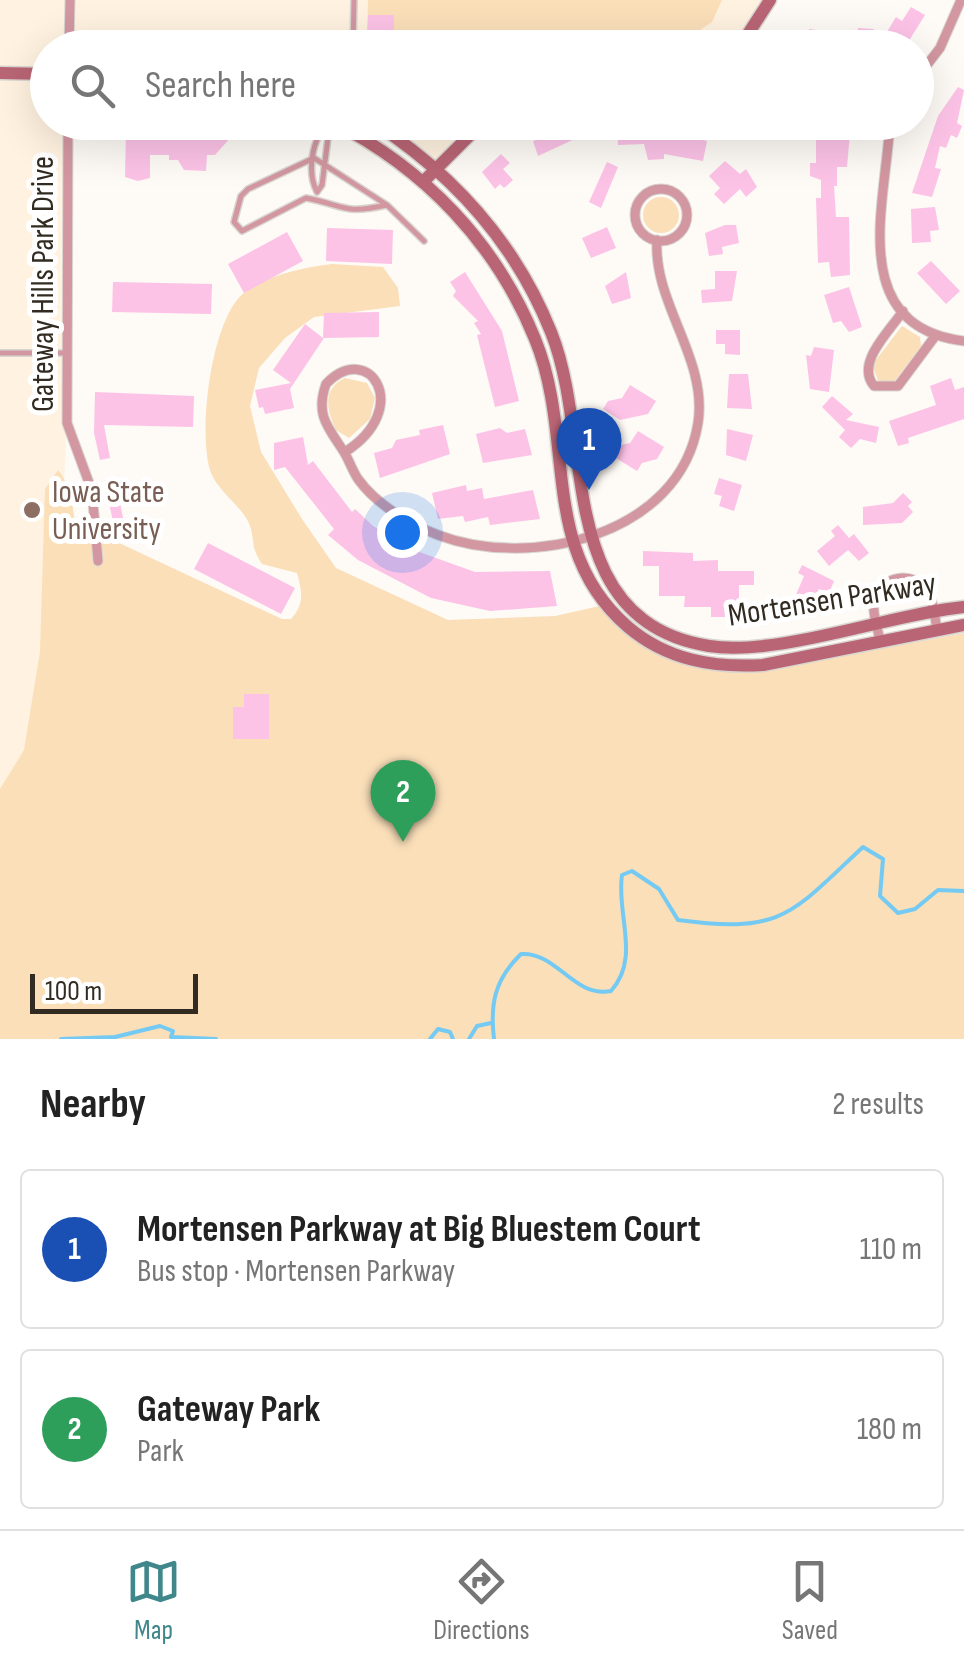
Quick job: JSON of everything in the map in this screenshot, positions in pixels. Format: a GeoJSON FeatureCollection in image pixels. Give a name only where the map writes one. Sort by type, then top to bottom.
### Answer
{"type":"FeatureCollection","features":[{"type":"Feature","properties":{"kind":"street"},"geometry":{"type":"LineString","coordinates":[[70,0],[70,30]]}},
{"type":"Feature","properties":{"kind":"street"},"geometry":{"type":"LineString","coordinates":[[751,30],[770,0]]}},
{"type":"Feature","properties":{"kind":"street"},"geometry":{"type":"LineString","coordinates":[[934,56],[961,0]]}},
{"type":"Feature","properties":{"kind":"street"},"geometry":{"type":"LineString","coordinates":[[0,73],[30,74]]}},
{"type":"Feature","properties":{"kind":"street","name":"Gateway Hills Park Drive"},"geometry":{"type":"LineString","coordinates":[[68,140],[67,423],[92,492],[98,561]]}},
{"type":"Feature","properties":{"kind":"street","name":"Mortensen Parkway"},"geometry":{"type":"LineString","coordinates":[[358,140],[424,182],[488,252],[537,343],[552,405],[570,539],[587,581],[604,605],[651,644],[676,656],[730,667],[763,665],[964,625]]}},
{"type":"Feature","properties":{"kind":"street","name":"Mortensen Parkway"},"geometry":{"type":"LineString","coordinates":[[397,140],[437,168],[502,240],[553,336],[569,400],[589,535],[604,571],[627,603],[659,628],[710,646],[760,646],[964,608]]}},
{"type":"Feature","properties":{"kind":"street"},"geometry":{"type":"LineString","coordinates":[[424,182],[465,140]]}},
{"type":"Feature","properties":{"kind":"street"},"geometry":{"type":"LineString","coordinates":[[889,140],[878,232],[885,276],[903,312],[936,335],[964,341]]}},
{"type":"Feature","properties":{"kind":"street"},"geometry":{"type":"LineString","coordinates":[[344,452],[373,427],[383,401],[375,379],[361,370],[334,375],[322,395],[323,424],[370,492],[437,535],[505,549],[589,535],[631,520],[678,474],[698,424],[694,370],[662,283],[657,240],[638,226],[636,210],[644,196],[666,189],[682,198],[686,224],[674,237],[657,240]]}},
{"type":"Feature","properties":{"kind":"street"},"geometry":{"type":"LineString","coordinates":[[903,312],[868,362],[867,374],[874,386],[898,386],[936,335]]}},
{"type":"Feature","properties":{"kind":"street"},"geometry":{"type":"LineString","coordinates":[[880,640],[876,622],[878,590],[896,578],[920,583],[929,593],[937,630]]}},
{"type":"Feature","properties":{"kind":"lane"},"geometry":{"type":"LineString","coordinates":[[354,0],[354,30]]}},
{"type":"Feature","properties":{"kind":"lane"},"geometry":{"type":"LineString","coordinates":[[318,140],[314,158],[317,196],[332,209],[361,211],[387,205]]}},
{"type":"Feature","properties":{"kind":"lane"},"geometry":{"type":"LineString","coordinates":[[317,196],[322,186],[327,140]]}},
{"type":"Feature","properties":{"kind":"lane"},"geometry":{"type":"LineString","coordinates":[[317,196],[242,232],[234,222],[241,196],[248,189],[314,158],[387,205],[424,241]]}},
{"type":"Feature","properties":{"kind":"lane"},"geometry":{"type":"LineString","coordinates":[[0,352],[66,353]]}},
{"type":"Feature","properties":{"kind":"shaded area","name":"Iowa State University"},"geometry":{"type":"Polygon","coordinates":[[[0,0],[770,0],[750,30],[30,30],[30,140],[68,140],[67,423],[35,1039],[0,1039],[0,0]]]}},
{"type":"Feature","properties":{"kind":"shaded area"},"geometry":{"type":"Polygon","coordinates":[[[368,0],[722,0],[712,22],[700,30],[367,30],[368,0]]]}},
{"type":"Feature","properties":{"kind":"shaded area"},"geometry":{"type":"Polygon","coordinates":[[[397,140],[466,140],[437,168],[397,140]]]}},
{"type":"Feature","properties":{"kind":"shaded area"},"geometry":{"type":"Polygon","coordinates":[[[661,197],[674,202],[679,215],[674,228],[661,233],[648,228],[643,215],[648,202],[661,197]]]}},
{"type":"Feature","properties":{"kind":"shaded area"},"geometry":{"type":"Polygon","coordinates":[[[332,264],[383,267],[398,288],[400,306],[314,317],[285,338],[259,368],[250,406],[261,452],[336,568],[448,620],[555,616],[604,605],[651,644],[763,671],[964,633],[964,1039],[0,1039],[0,789],[24,750],[40,652],[45,489],[58,470],[70,494],[76,541],[119,543],[282,619],[291,619],[301,597],[297,573],[262,564],[248,522],[211,473],[206,432],[210,378],[223,325],[245,292],[287,273],[332,264]]]}},
{"type":"Feature","properties":{"kind":"shaded area"},"geometry":{"type":"Polygon","coordinates":[[[902,326],[920,337],[921,346],[894,382],[879,383],[872,365],[902,326]]]}},
{"type":"Feature","properties":{"kind":"shaded area"},"geometry":{"type":"Polygon","coordinates":[[[345,378],[367,383],[375,398],[370,419],[349,438],[336,430],[328,401],[332,388],[345,378]]]}},
{"type":"Feature","properties":{"kind":"building"},"geometry":{"type":"Polygon","coordinates":[[[911,7],[925,15],[916,30],[888,30],[896,17],[902,21],[911,7]]]}},
{"type":"Feature","properties":{"kind":"building"},"geometry":{"type":"Polygon","coordinates":[[[368,15],[394,15],[394,30],[367,30],[368,15]]]}},
{"type":"Feature","properties":{"kind":"building"},"geometry":{"type":"Polygon","coordinates":[[[958,87],[964,90],[957,123],[962,126],[957,138],[951,135],[946,148],[940,146],[935,168],[941,169],[932,197],[912,193],[930,140],[934,140],[938,116],[958,87]]]}},
{"type":"Feature","properties":{"kind":"building"},"geometry":{"type":"Polygon","coordinates":[[[126,140],[228,140],[215,155],[207,155],[206,171],[184,170],[178,160],[169,160],[169,155],[150,155],[150,178],[138,181],[125,177],[126,140]]]}},
{"type":"Feature","properties":{"kind":"building"},"geometry":{"type":"Polygon","coordinates":[[[536,140],[573,140],[538,156],[536,140]]]}},
{"type":"Feature","properties":{"kind":"building"},"geometry":{"type":"Polygon","coordinates":[[[618,140],[707,141],[703,161],[664,154],[664,159],[648,160],[644,144],[618,145],[618,140]]]}},
{"type":"Feature","properties":{"kind":"building"},"geometry":{"type":"Polygon","coordinates":[[[816,140],[849,140],[847,167],[837,167],[834,186],[836,217],[849,217],[850,275],[831,277],[829,262],[818,263],[816,198],[821,198],[821,180],[810,176],[810,163],[816,163],[816,140]]]}},
{"type":"Feature","properties":{"kind":"building"},"geometry":{"type":"Polygon","coordinates":[[[501,154],[510,163],[503,169],[513,180],[504,188],[500,184],[495,189],[482,172],[501,154]]]}},
{"type":"Feature","properties":{"kind":"building"},"geometry":{"type":"Polygon","coordinates":[[[725,161],[740,174],[746,169],[757,187],[746,197],[740,189],[724,204],[714,194],[720,188],[709,176],[725,161]]]}},
{"type":"Feature","properties":{"kind":"building"},"geometry":{"type":"Polygon","coordinates":[[[607,162],[618,167],[601,208],[589,202],[607,162]]]}},
{"type":"Feature","properties":{"kind":"building"},"geometry":{"type":"Polygon","coordinates":[[[935,207],[939,230],[930,231],[931,242],[912,243],[911,209],[935,207]]]}},
{"type":"Feature","properties":{"kind":"building"},"geometry":{"type":"Polygon","coordinates":[[[736,225],[739,243],[722,247],[723,254],[709,256],[705,233],[736,225]]]}},
{"type":"Feature","properties":{"kind":"building"},"geometry":{"type":"Polygon","coordinates":[[[607,227],[616,248],[591,258],[582,238],[607,227]]]}},
{"type":"Feature","properties":{"kind":"building"},"geometry":{"type":"Polygon","coordinates":[[[327,228],[393,230],[392,264],[326,261],[327,228]]]}},
{"type":"Feature","properties":{"kind":"building"},"geometry":{"type":"Polygon","coordinates":[[[287,232],[303,261],[244,293],[228,264],[287,232]]]}},
{"type":"Feature","properties":{"kind":"building"},"geometry":{"type":"Polygon","coordinates":[[[931,261],[960,291],[946,304],[917,273],[931,261]]]}},
{"type":"Feature","properties":{"kind":"building"},"geometry":{"type":"Polygon","coordinates":[[[715,271],[737,271],[732,301],[702,303],[701,290],[715,289],[715,271]]]}},
{"type":"Feature","properties":{"kind":"building"},"geometry":{"type":"Polygon","coordinates":[[[465,272],[502,331],[519,401],[495,407],[477,335],[481,334],[474,323],[478,321],[453,296],[456,291],[450,282],[465,272]]]}},
{"type":"Feature","properties":{"kind":"building"},"geometry":{"type":"Polygon","coordinates":[[[626,272],[631,298],[612,304],[605,286],[626,272]]]}},
{"type":"Feature","properties":{"kind":"building"},"geometry":{"type":"Polygon","coordinates":[[[113,282],[212,284],[211,314],[112,312],[113,282]]]}},
{"type":"Feature","properties":{"kind":"building"},"geometry":{"type":"Polygon","coordinates":[[[849,287],[862,327],[849,332],[841,321],[833,323],[824,295],[849,287]]]}},
{"type":"Feature","properties":{"kind":"building"},"geometry":{"type":"Polygon","coordinates":[[[379,312],[379,337],[324,338],[290,389],[294,408],[265,414],[263,407],[259,408],[255,390],[291,383],[273,370],[305,324],[323,338],[324,313],[379,312]]]}},
{"type":"Feature","properties":{"kind":"building"},"geometry":{"type":"Polygon","coordinates":[[[716,330],[740,330],[740,355],[725,354],[725,344],[716,344],[716,330]]]}},
{"type":"Feature","properties":{"kind":"building"},"geometry":{"type":"Polygon","coordinates":[[[814,347],[834,350],[829,392],[810,389],[806,355],[811,356],[814,347]]]}},
{"type":"Feature","properties":{"kind":"building"},"geometry":{"type":"Polygon","coordinates":[[[729,374],[748,374],[752,409],[727,408],[729,374]]]}},
{"type":"Feature","properties":{"kind":"building"},"geometry":{"type":"Polygon","coordinates":[[[951,378],[955,390],[964,387],[964,419],[908,438],[909,443],[898,446],[889,421],[936,405],[930,386],[951,378]]]}},
{"type":"Feature","properties":{"kind":"building"},"geometry":{"type":"Polygon","coordinates":[[[630,385],[656,401],[648,414],[620,420],[603,409],[608,401],[622,398],[630,385]]]}},
{"type":"Feature","properties":{"kind":"building"},"geometry":{"type":"Polygon","coordinates":[[[95,392],[194,396],[193,427],[104,425],[110,458],[100,460],[94,433],[95,392]]]}},
{"type":"Feature","properties":{"kind":"building"},"geometry":{"type":"Polygon","coordinates":[[[832,396],[853,414],[846,420],[879,427],[876,443],[860,439],[851,448],[839,437],[845,430],[822,407],[832,396]]]}},
{"type":"Feature","properties":{"kind":"building"},"geometry":{"type":"Polygon","coordinates":[[[443,425],[450,454],[380,478],[374,453],[392,448],[396,440],[420,435],[419,430],[443,425]]]}},
{"type":"Feature","properties":{"kind":"building"},"geometry":{"type":"Polygon","coordinates":[[[500,428],[507,433],[525,429],[532,455],[483,463],[476,434],[500,428]]]}},
{"type":"Feature","properties":{"kind":"building"},"geometry":{"type":"Polygon","coordinates":[[[727,429],[753,435],[746,461],[726,455],[727,429]]]}},
{"type":"Feature","properties":{"kind":"building"},"geometry":{"type":"Polygon","coordinates":[[[638,431],[664,447],[657,459],[642,463],[637,471],[611,455],[616,446],[630,443],[638,431]]]}},
{"type":"Feature","properties":{"kind":"building"},"geometry":{"type":"Polygon","coordinates":[[[303,437],[308,465],[313,461],[352,512],[355,509],[373,526],[411,549],[475,572],[550,571],[557,606],[490,611],[431,598],[358,560],[328,535],[334,529],[285,467],[274,470],[274,443],[303,437]]]}},
{"type":"Feature","properties":{"kind":"building"},"geometry":{"type":"Polygon","coordinates":[[[115,478],[126,533],[116,535],[104,480],[115,478]]]}},
{"type":"Feature","properties":{"kind":"building"},"geometry":{"type":"Polygon","coordinates":[[[719,478],[742,485],[734,511],[719,506],[722,496],[714,494],[719,478]]]}},
{"type":"Feature","properties":{"kind":"building"},"geometry":{"type":"Polygon","coordinates":[[[466,485],[467,491],[482,488],[484,499],[533,490],[540,519],[490,525],[488,517],[465,522],[463,516],[438,519],[432,493],[466,485]]]}},
{"type":"Feature","properties":{"kind":"building"},"geometry":{"type":"Polygon","coordinates":[[[903,493],[912,502],[908,506],[913,512],[902,523],[863,525],[863,507],[893,503],[903,493]]]}},
{"type":"Feature","properties":{"kind":"building"},"geometry":{"type":"Polygon","coordinates":[[[838,525],[849,538],[854,534],[869,553],[859,561],[848,550],[829,566],[817,551],[835,536],[831,531],[838,525]]]}},
{"type":"Feature","properties":{"kind":"building"},"geometry":{"type":"Polygon","coordinates":[[[208,543],[295,588],[281,614],[194,569],[208,543]]]}},
{"type":"Feature","properties":{"kind":"building"},"geometry":{"type":"Polygon","coordinates":[[[643,551],[693,553],[693,561],[718,560],[718,571],[754,571],[754,585],[739,585],[739,617],[711,617],[711,607],[684,607],[685,596],[659,596],[659,566],[643,566],[643,551]]]}},
{"type":"Feature","properties":{"kind":"building"},"geometry":{"type":"Polygon","coordinates":[[[802,565],[834,581],[829,593],[819,589],[812,605],[795,597],[804,576],[798,573],[802,565]]]}},
{"type":"Feature","properties":{"kind":"building"},"geometry":{"type":"Polygon","coordinates":[[[244,694],[269,694],[269,739],[233,739],[233,707],[244,707],[244,694]]]}},
{"type":"Feature","properties":{"kind":"waterway"},"geometry":{"type":"LineString","coordinates":[[494,1039],[496,994],[505,973],[521,954],[545,960],[586,988],[611,991],[625,964],[622,875],[632,871],[659,889],[678,920],[713,924],[764,921],[783,914],[818,889],[863,847],[883,859],[880,896],[898,913],[915,909],[938,890],[964,891]]}},
{"type":"Feature","properties":{"kind":"waterway"},"geometry":{"type":"LineString","coordinates":[[469,1039],[477,1026],[491,1023]]}},
{"type":"Feature","properties":{"kind":"waterway"},"geometry":{"type":"LineString","coordinates":[[61,1039],[115,1037],[160,1026],[173,1031],[171,1037],[216,1039]]}},
{"type":"Feature","properties":{"kind":"waterway"},"geometry":{"type":"LineString","coordinates":[[430,1039],[438,1029],[450,1032],[453,1039]]}},
{"type":"Feature","properties":{"kind":"place","name":"Mortensen Parkway at Big Bluestem Court"},"geometry":{"type":"Point","coordinates":[589,490]}},
{"type":"Feature","properties":{"kind":"place","name":"Iowa State University"},"geometry":{"type":"Point","coordinates":[32,510]}},
{"type":"Feature","properties":{"kind":"place","name":"Gateway Park"},"geometry":{"type":"Point","coordinates":[403,842]}}]}
